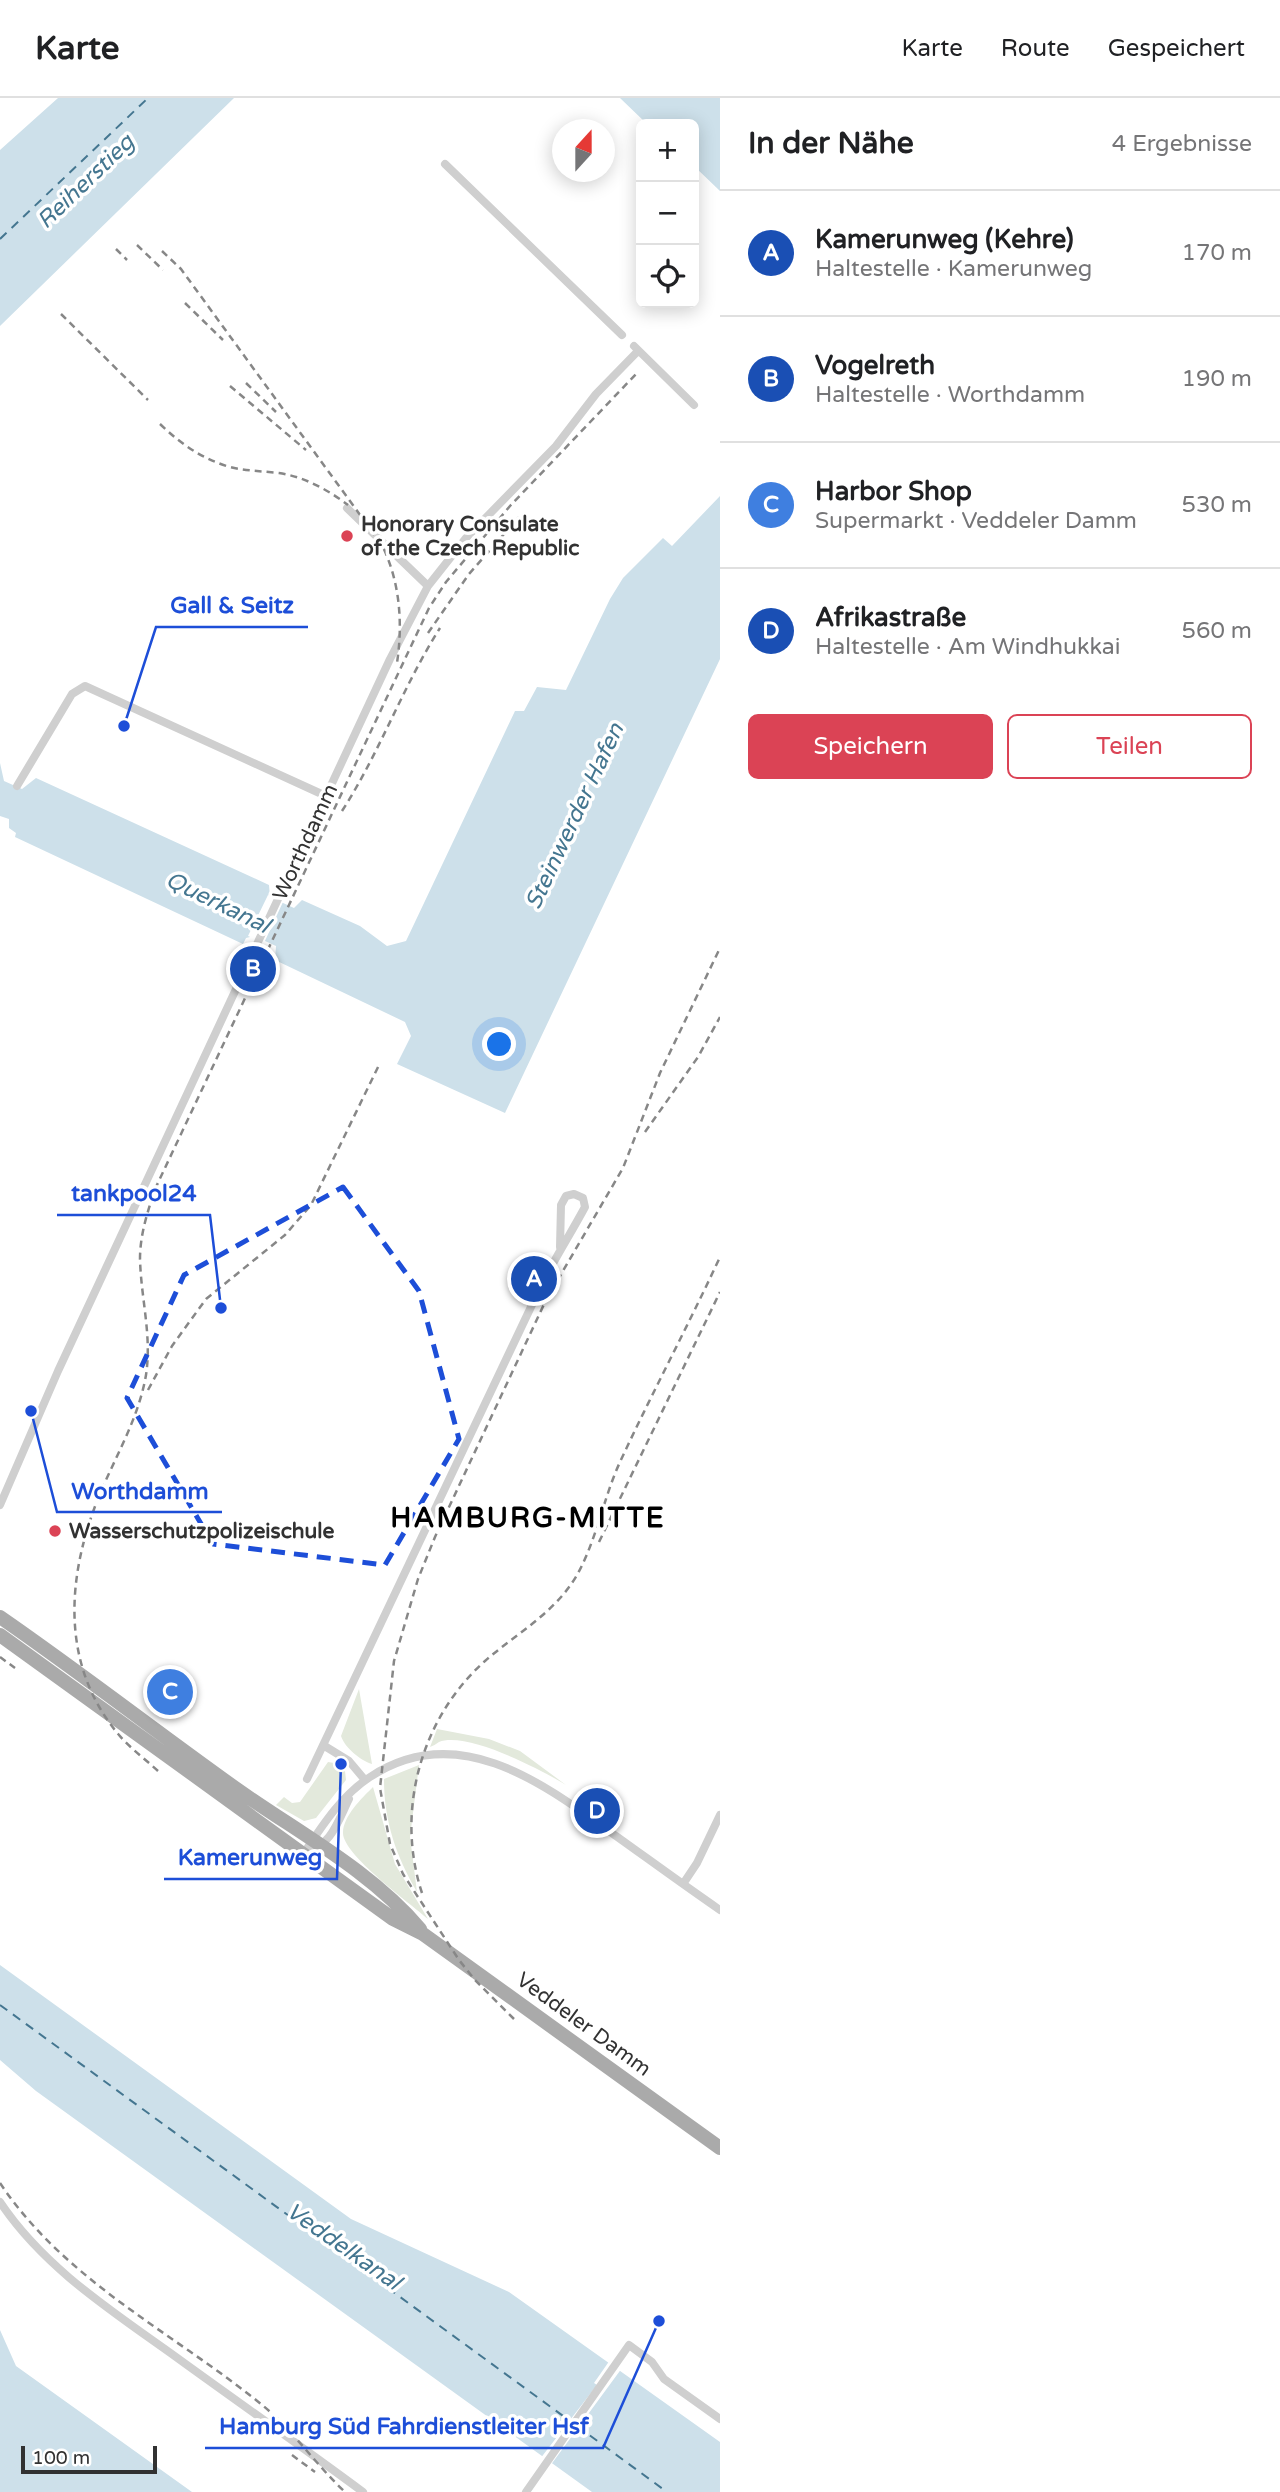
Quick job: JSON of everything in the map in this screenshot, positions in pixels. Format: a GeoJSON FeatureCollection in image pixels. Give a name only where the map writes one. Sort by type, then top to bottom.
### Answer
{"type":"FeatureCollection","features":[{"type":"Feature","properties":{"kind":"main road","name":"Veddeler Damm"},"geometry":{"type":"LineString","coordinates":[[0,1617],[313,1847]]}},
{"type":"Feature","properties":{"kind":"main road","name":"Veddeler Damm"},"geometry":{"type":"LineString","coordinates":[[0,1635],[403,1909],[424,1934],[720,2148]]}},
{"type":"Feature","properties":{"kind":"street"},"geometry":{"type":"LineString","coordinates":[[445,164],[622,335]]}},
{"type":"Feature","properties":{"kind":"street","name":"Worthdamm"},"geometry":{"type":"LineString","coordinates":[[0,1505],[53,1382],[326,796],[428,586],[471,533],[556,446],[596,394],[636,349],[694,405]]}},
{"type":"Feature","properties":{"kind":"street"},"geometry":{"type":"LineString","coordinates":[[347,508],[428,586]]}},
{"type":"Feature","properties":{"kind":"street"},"geometry":{"type":"LineString","coordinates":[[18,786],[72,694],[80,686],[90,687],[326,796]]}},
{"type":"Feature","properties":{"kind":"street"},"geometry":{"type":"LineString","coordinates":[[307,1779],[560,1247],[586,1207],[583,1198],[577,1195],[566,1196],[561,1205],[560,1247]]}},
{"type":"Feature","properties":{"kind":"street"},"geometry":{"type":"LineString","coordinates":[[323,1745],[349,1761],[365,1780]]}},
{"type":"Feature","properties":{"kind":"street"},"geometry":{"type":"LineString","coordinates":[[313,1847],[353,1792],[365,1780],[404,1761],[430,1755],[466,1756],[500,1765],[549,1788],[720,1910]]}},
{"type":"Feature","properties":{"kind":"street"},"geometry":{"type":"LineString","coordinates":[[683,1884],[697,1863],[720,1815]]}},
{"type":"Feature","properties":{"kind":"street"},"geometry":{"type":"LineString","coordinates":[[0,2202],[14,2223],[48,2260],[94,2298],[363,2492]]}},
{"type":"Feature","properties":{"kind":"street"},"geometry":{"type":"LineString","coordinates":[[526,2492],[629,2345],[652,2362],[664,2379],[720,2419]]}},
{"type":"Feature","properties":{"kind":"highlighted area"},"geometry":{"type":"Polygon","coordinates":[[[343,1187],[419,1291],[459,1439],[385,1565],[213,1544],[127,1398],[184,1275],[343,1187]]]}},
{"type":"Feature","properties":{"kind":"shaded area"},"geometry":{"type":"Polygon","coordinates":[[[359,1689],[372,1764],[354,1753],[341,1736],[359,1689]]]}},
{"type":"Feature","properties":{"kind":"shaded area"},"geometry":{"type":"Polygon","coordinates":[[[437,1729],[489,1739],[520,1751],[566,1785],[523,1762],[485,1747],[452,1740],[430,1747],[437,1729]]]}},
{"type":"Feature","properties":{"kind":"shaded area"},"geometry":{"type":"Polygon","coordinates":[[[328,1762],[340,1764],[345,1771],[346,1780],[316,1818],[304,1821],[276,1805],[284,1797],[292,1803],[300,1802],[328,1762]]]}},
{"type":"Feature","properties":{"kind":"shaded area"},"geometry":{"type":"Polygon","coordinates":[[[419,1765],[410,1837],[417,1892],[393,1838],[386,1809],[384,1779],[419,1765]]]}},
{"type":"Feature","properties":{"kind":"shaded area"},"geometry":{"type":"Polygon","coordinates":[[[373,1787],[395,1864],[428,1919],[365,1866],[346,1842],[343,1833],[346,1820],[373,1787]]]}},
{"type":"Feature","properties":{"kind":"water","name":"Reiherstieg"},"geometry":{"type":"Polygon","coordinates":[[[58,98],[234,98],[0,326],[0,150],[58,98]]]}},
{"type":"Feature","properties":{"kind":"water"},"geometry":{"type":"Polygon","coordinates":[[[620,98],[720,98],[720,191],[699,171],[699,119],[642,119],[620,98]]]}},
{"type":"Feature","properties":{"kind":"water"},"geometry":{"type":"Polygon","coordinates":[[[720,496],[720,659],[505,1113],[397,1064],[411,1036],[405,1022],[275,960],[276,946],[254,936],[246,938],[243,944],[15,837],[16,833],[9,828],[9,819],[0,816],[0,763],[4,781],[22,789],[36,778],[269,885],[270,897],[294,908],[302,900],[360,926],[387,946],[406,941],[515,711],[524,711],[537,687],[566,690],[623,578],[663,538],[672,546],[720,496]]]}},
{"type":"Feature","properties":{"kind":"water","name":"Veddelkanal"},"geometry":{"type":"Polygon","coordinates":[[[0,1965],[351,2219],[509,2292],[720,2442],[720,2492],[592,2492],[36,2091],[0,2060],[0,1965]]]}},
{"type":"Feature","properties":{"kind":"water"},"geometry":{"type":"Polygon","coordinates":[[[0,2330],[16,2366],[192,2492],[0,2492],[0,2330]]]}},
{"type":"Feature","properties":{"kind":"pier"},"geometry":{"type":"Polygon","coordinates":[[[268,895],[283,902],[264,943],[248,936],[268,895]]]}},
{"type":"Feature","properties":{"kind":"pier"},"geometry":{"type":"Polygon","coordinates":[[[610,2360],[622,2368],[550,2466],[540,2459],[597,2385],[594,2383],[610,2360]]]}},
{"type":"Feature","properties":{"kind":"ferry route"},"geometry":{"type":"LineString","coordinates":[[0,239],[148,98]]}},
{"type":"Feature","properties":{"kind":"ferry route"},"geometry":{"type":"LineString","coordinates":[[0,2005],[570,2421]]}},
{"type":"Feature","properties":{"kind":"ferry route"},"geometry":{"type":"LineString","coordinates":[[577,2426],[667,2492]]}},
{"type":"Feature","properties":{"kind":"railway"},"geometry":{"type":"LineString","coordinates":[[137,245],[163,270]]}},
{"type":"Feature","properties":{"kind":"railway"},"geometry":{"type":"LineString","coordinates":[[116,249],[127,260]]}},
{"type":"Feature","properties":{"kind":"railway"},"geometry":{"type":"LineString","coordinates":[[162,251],[181,269],[382,545],[393,573],[400,618],[397,663]]}},
{"type":"Feature","properties":{"kind":"railway"},"geometry":{"type":"LineString","coordinates":[[185,303],[223,340]]}},
{"type":"Feature","properties":{"kind":"railway"},"geometry":{"type":"LineString","coordinates":[[61,314],[148,400]]}},
{"type":"Feature","properties":{"kind":"railway"},"geometry":{"type":"LineString","coordinates":[[158,1771],[123,1740],[99,1707],[86,1678],[78,1647],[75,1616],[76,1584],[90,1520],[133,1419],[146,1375],[148,1346],[140,1250],[156,1187],[429,608],[446,582],[510,506],[637,373]]}},
{"type":"Feature","properties":{"kind":"railway"},"geometry":{"type":"LineString","coordinates":[[246,383],[276,412]]}},
{"type":"Feature","properties":{"kind":"railway"},"geometry":{"type":"LineString","coordinates":[[230,386],[306,450]]}},
{"type":"Feature","properties":{"kind":"railway"},"geometry":{"type":"LineString","coordinates":[[160,424],[184,444],[210,460],[236,468],[298,478],[324,489],[348,505]]}},
{"type":"Feature","properties":{"kind":"railway"},"geometry":{"type":"LineString","coordinates":[[428,633],[469,574],[519,517]]}},
{"type":"Feature","properties":{"kind":"railway"},"geometry":{"type":"LineString","coordinates":[[342,811],[440,628]]}},
{"type":"Feature","properties":{"kind":"railway"},"geometry":{"type":"LineString","coordinates":[[514,2019],[459,1960],[403,1874],[390,1844],[380,1788],[394,1661],[418,1579],[435,1537],[546,1300],[623,1168],[660,1073],[720,948]]}},
{"type":"Feature","properties":{"kind":"railway"},"geometry":{"type":"LineString","coordinates":[[645,1132],[698,1057],[720,1017]]}},
{"type":"Feature","properties":{"kind":"railway"},"geometry":{"type":"LineString","coordinates":[[148,1390],[172,1346],[206,1299],[285,1235],[311,1205],[379,1065]]}},
{"type":"Feature","properties":{"kind":"railway"},"geometry":{"type":"LineString","coordinates":[[422,1893],[414,1862],[411,1830],[419,1768],[430,1738],[444,1710],[463,1684],[485,1661],[547,1612],[577,1575],[590,1547],[620,1462],[720,1257]]}},
{"type":"Feature","properties":{"kind":"railway"},"geometry":{"type":"LineString","coordinates":[[599,1542],[720,1292]]}},
{"type":"Feature","properties":{"kind":"railway"},"geometry":{"type":"LineString","coordinates":[[0,1657],[15,1668]]}},
{"type":"Feature","properties":{"kind":"railway"},"geometry":{"type":"LineString","coordinates":[[0,2183],[26,2217],[55,2248],[119,2301],[268,2410],[345,2492]]}},
{"type":"Feature","properties":{"kind":"railway"},"geometry":{"type":"LineString","coordinates":[[292,2455],[315,2472]]}},
{"type":"Feature","properties":{"kind":"place","name":"Honorary Consulate of the Czech Republic"},"geometry":{"type":"Point","coordinates":[347,536]}},
{"type":"Feature","properties":{"kind":"place","name":"Gall & Seitz"},"geometry":{"type":"Point","coordinates":[124,726]}},
{"type":"Feature","properties":{"kind":"place","name":"Vogelreth"},"geometry":{"type":"Point","coordinates":[253,969]}},
{"type":"Feature","properties":{"kind":"place","name":"Kamerunweg (Kehre)"},"geometry":{"type":"Point","coordinates":[534,1279]}},
{"type":"Feature","properties":{"kind":"place","name":"tankpool24"},"geometry":{"type":"Point","coordinates":[221,1308]}},
{"type":"Feature","properties":{"kind":"place","name":"Worthdamm"},"geometry":{"type":"Point","coordinates":[31,1411]}},
{"type":"Feature","properties":{"kind":"place","name":"Wasserschutzpolizeischule"},"geometry":{"type":"Point","coordinates":[55,1531]}},
{"type":"Feature","properties":{"kind":"place","name":"Harbor Shop"},"geometry":{"type":"Point","coordinates":[170,1692]}},
{"type":"Feature","properties":{"kind":"place","name":"Kamerunweg"},"geometry":{"type":"Point","coordinates":[341,1764]}},
{"type":"Feature","properties":{"kind":"place","name":"Afrikastraße"},"geometry":{"type":"Point","coordinates":[597,1811]}},
{"type":"Feature","properties":{"kind":"place","name":"Hamburg Süd Fahrdienstleiter Hsf"},"geometry":{"type":"Point","coordinates":[659,2321]}},
{"type":"Feature","properties":{"kind":"district","name":"HAMBURG-MITTE"},"geometry":{"type":"Point","coordinates":[528,1517]}},
{"type":"Feature","properties":{"kind":"water label","name":"Steinwerder Hafen"},"geometry":{"type":"Point","coordinates":[574,816]}},
{"type":"Feature","properties":{"kind":"water label","name":"Querkanal"},"geometry":{"type":"Point","coordinates":[218,902]}}]}
